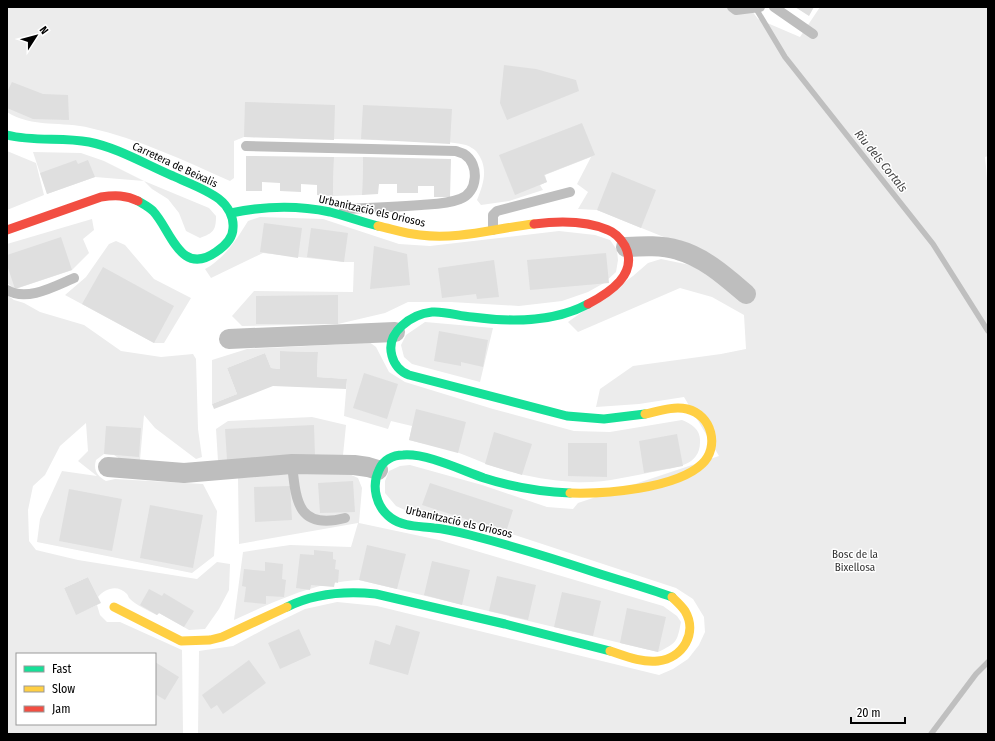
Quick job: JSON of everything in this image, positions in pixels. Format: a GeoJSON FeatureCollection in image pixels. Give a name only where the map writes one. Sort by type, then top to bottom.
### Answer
{"type":"FeatureCollection","features":[{"type":"Feature","properties":{"kind":"street","name":"Carretera de Beixalis"},"geometry":{"type":"LineString","coordinates":[[7,135],[33,140],[80,141],[94,143],[109,148],[212,194],[220,199],[231,213]]}},
{"type":"Feature","properties":{"kind":"street"},"geometry":{"type":"LineString","coordinates":[[7,230],[97,198],[115,195],[128,196],[137,200],[152,211],[178,249],[188,256],[200,258],[207,257],[218,251],[229,239],[233,231],[231,213]]}},
{"type":"Feature","properties":{"kind":"street","name":"Urbanització els Oriosos"},"geometry":{"type":"LineString","coordinates":[[231,213],[252,208],[299,207],[325,211],[410,234],[429,236],[467,235],[537,222],[571,222],[591,224],[610,230],[620,237],[626,247]]}},
{"type":"Feature","properties":{"kind":"street"},"geometry":{"type":"LineString","coordinates":[[108,467],[184,473],[292,464],[354,465],[378,470],[386,461],[393,457],[410,454],[434,460],[494,481],[535,490],[571,493],[614,492],[633,489],[686,475],[700,467],[713,444],[711,430],[702,417],[693,411],[681,408],[641,415],[590,420],[567,416],[414,378],[402,372],[394,362],[391,341],[395,332],[404,324],[414,317],[432,312],[499,321],[522,321],[546,318],[575,310],[592,303],[620,282],[628,270],[629,259],[626,247],[658,247],[678,250],[696,258],[719,272],[746,294]]}},
{"type":"Feature","properties":{"kind":"street"},"geometry":{"type":"LineString","coordinates":[[229,339],[395,332]]}},
{"type":"Feature","properties":{"kind":"street","name":"Urbanització els Oriosos"},"geometry":{"type":"LineString","coordinates":[[114,607],[170,636],[181,640],[194,641],[210,640],[222,637],[282,608],[310,597],[337,593],[373,593],[567,640],[645,661],[658,662],[668,660],[678,655],[686,646],[690,636],[688,618],[684,607],[672,597],[509,545],[448,530],[405,524],[390,518],[380,508],[376,497],[375,479],[378,470]]}},
{"type":"Feature","properties":{"kind":"lane"},"geometry":{"type":"LineString","coordinates":[[732,7],[736,10],[760,7]]}},
{"type":"Feature","properties":{"kind":"lane"},"geometry":{"type":"LineString","coordinates":[[774,7],[812,34]]}},
{"type":"Feature","properties":{"kind":"lane"},"geometry":{"type":"LineString","coordinates":[[246,146],[456,151],[464,154],[471,161],[474,169],[475,181],[470,192],[462,199],[444,203],[325,211]]}},
{"type":"Feature","properties":{"kind":"lane"},"geometry":{"type":"LineString","coordinates":[[493,230],[493,215],[497,211],[570,192]]}},
{"type":"Feature","properties":{"kind":"lane"},"geometry":{"type":"LineString","coordinates":[[7,290],[23,295],[36,293],[74,278]]}},
{"type":"Feature","properties":{"kind":"lane"},"geometry":{"type":"LineString","coordinates":[[292,464],[294,487],[299,506],[309,517],[320,521],[332,521],[345,518]]}},
{"type":"Feature","properties":{"kind":"green space","name":"Bosc de la Bixellosa"},"geometry":{"type":"Polygon","coordinates":[[[7,7],[749,7],[758,19],[800,37],[820,7],[988,7],[988,156],[985,157],[988,210],[988,734],[198,734],[199,651],[233,646],[305,609],[337,602],[377,606],[659,675],[673,669],[688,659],[699,645],[705,632],[704,617],[693,599],[676,588],[506,532],[405,510],[396,506],[385,493],[385,481],[389,471],[400,466],[410,465],[482,485],[547,507],[573,509],[578,503],[719,456],[684,397],[639,404],[596,407],[600,389],[633,366],[721,354],[746,349],[744,315],[712,297],[680,288],[578,332],[568,322],[633,276],[648,263],[661,259],[690,265],[714,278],[686,246],[597,210],[578,209],[588,192],[577,184],[591,157],[545,175],[547,182],[540,185],[543,190],[509,201],[481,205],[477,200],[482,187],[484,175],[483,163],[475,150],[467,145],[458,143],[244,137],[234,141],[234,178],[230,181],[162,151],[126,138],[80,126],[37,122],[16,117],[7,112],[7,7]]]}},
{"type":"Feature","properties":{"kind":"green space"},"geometry":{"type":"Polygon","coordinates":[[[7,151],[36,163],[44,195],[7,210],[7,151]]]}},
{"type":"Feature","properties":{"kind":"green space"},"geometry":{"type":"Polygon","coordinates":[[[33,152],[81,153],[104,161],[144,181],[95,177],[47,194],[33,152]]]}},
{"type":"Feature","properties":{"kind":"green space"},"geometry":{"type":"Polygon","coordinates":[[[334,157],[363,157],[362,195],[333,196],[334,157]]]}},
{"type":"Feature","properties":{"kind":"green space"},"geometry":{"type":"Polygon","coordinates":[[[144,181],[209,208],[216,216],[213,231],[200,238],[186,231],[179,213],[168,199],[152,189],[144,181]]]}},
{"type":"Feature","properties":{"kind":"green space"},"geometry":{"type":"Polygon","coordinates":[[[260,217],[323,219],[399,244],[430,246],[559,231],[595,235],[610,240],[617,250],[618,260],[616,272],[604,283],[588,292],[562,301],[519,306],[451,302],[408,302],[385,313],[338,324],[242,326],[232,316],[254,291],[353,292],[354,262],[263,253],[211,278],[205,269],[224,254],[235,241],[248,221],[260,217]]]}},
{"type":"Feature","properties":{"kind":"green space"},"geometry":{"type":"Polygon","coordinates":[[[92,219],[94,230],[83,239],[89,253],[72,270],[15,289],[7,283],[7,244],[92,219]]]}},
{"type":"Feature","properties":{"kind":"green space"},"geometry":{"type":"Polygon","coordinates":[[[116,241],[125,245],[154,279],[191,298],[164,343],[154,343],[65,295],[86,277],[109,244],[116,241]]]}},
{"type":"Feature","properties":{"kind":"green space"},"geometry":{"type":"Polygon","coordinates":[[[7,295],[14,300],[24,303],[40,312],[84,325],[121,351],[161,357],[193,354],[196,359],[198,429],[202,457],[196,459],[155,428],[144,415],[140,460],[120,459],[114,455],[104,454],[96,460],[95,470],[100,477],[106,481],[115,479],[203,484],[217,511],[214,556],[192,573],[37,542],[40,519],[62,471],[97,476],[78,461],[88,451],[86,423],[60,446],[45,475],[33,486],[28,510],[29,541],[36,550],[78,560],[197,579],[217,562],[230,564],[229,590],[219,609],[205,629],[189,630],[159,613],[157,615],[143,608],[129,598],[127,594],[120,589],[108,589],[98,597],[88,577],[64,588],[76,614],[97,605],[100,615],[107,622],[120,622],[182,650],[183,734],[7,734],[7,295]]]}},
{"type":"Feature","properties":{"kind":"green space"},"geometry":{"type":"Polygon","coordinates":[[[425,322],[493,328],[480,382],[412,364],[404,357],[401,345],[406,335],[425,322]]]}},
{"type":"Feature","properties":{"kind":"green space"},"geometry":{"type":"Polygon","coordinates":[[[368,341],[376,347],[389,372],[405,382],[493,409],[574,431],[610,432],[682,420],[689,423],[699,434],[699,450],[696,456],[686,464],[605,481],[562,481],[517,473],[495,467],[440,447],[409,440],[412,426],[391,421],[388,429],[344,416],[347,379],[317,377],[318,352],[281,351],[280,369],[271,368],[265,353],[227,368],[237,394],[212,404],[212,360],[247,349],[348,344],[368,341]]]}},
{"type":"Feature","properties":{"kind":"green space"},"geometry":{"type":"Polygon","coordinates":[[[312,417],[346,425],[343,455],[218,461],[216,429],[228,421],[312,417]]]}},
{"type":"Feature","properties":{"kind":"green space"},"geometry":{"type":"Polygon","coordinates":[[[306,473],[347,473],[358,478],[362,488],[359,523],[439,540],[663,606],[677,616],[681,622],[677,638],[673,644],[658,652],[359,580],[310,589],[279,600],[234,620],[243,552],[290,545],[351,547],[358,523],[239,544],[238,478],[306,473]]]}},
{"type":"Feature","properties":{"kind":"building"},"geometry":{"type":"Polygon","coordinates":[[[795,7],[814,7],[809,16],[795,7]]]}},
{"type":"Feature","properties":{"kind":"building"},"geometry":{"type":"Polygon","coordinates":[[[504,65],[536,69],[576,80],[579,91],[507,120],[500,103],[504,65]]]}},
{"type":"Feature","properties":{"kind":"building"},"geometry":{"type":"Polygon","coordinates":[[[12,82],[43,94],[68,95],[69,120],[33,119],[7,108],[7,92],[12,82]]]}},
{"type":"Feature","properties":{"kind":"building"},"geometry":{"type":"Polygon","coordinates":[[[245,102],[335,105],[334,140],[244,137],[245,102]]]}},
{"type":"Feature","properties":{"kind":"building"},"geometry":{"type":"Polygon","coordinates":[[[363,105],[452,109],[450,144],[361,139],[363,105]]]}},
{"type":"Feature","properties":{"kind":"building"},"geometry":{"type":"Polygon","coordinates":[[[582,123],[595,155],[544,175],[547,182],[515,195],[499,155],[582,123]]]}},
{"type":"Feature","properties":{"kind":"building"},"geometry":{"type":"Polygon","coordinates":[[[246,156],[334,157],[333,196],[317,195],[317,185],[301,184],[301,192],[280,191],[280,183],[262,182],[262,191],[246,191],[246,156]]]}},
{"type":"Feature","properties":{"kind":"building"},"geometry":{"type":"Polygon","coordinates":[[[363,157],[451,159],[450,197],[434,197],[434,186],[418,186],[418,193],[397,193],[397,184],[379,184],[378,194],[362,195],[363,157]]]}},
{"type":"Feature","properties":{"kind":"building"},"geometry":{"type":"Polygon","coordinates":[[[76,160],[78,164],[88,160],[95,177],[47,194],[40,173],[76,160]]]}},
{"type":"Feature","properties":{"kind":"building"},"geometry":{"type":"Polygon","coordinates":[[[612,172],[656,190],[641,228],[597,210],[612,172]]]}},
{"type":"Feature","properties":{"kind":"building"},"geometry":{"type":"Polygon","coordinates":[[[264,223],[302,228],[298,258],[260,252],[264,223]]]}},
{"type":"Feature","properties":{"kind":"building"},"geometry":{"type":"Polygon","coordinates":[[[311,228],[348,233],[344,262],[307,257],[311,228]]]}},
{"type":"Feature","properties":{"kind":"building"},"geometry":{"type":"Polygon","coordinates":[[[61,237],[72,270],[15,289],[7,265],[7,255],[61,237]]]}},
{"type":"Feature","properties":{"kind":"building"},"geometry":{"type":"Polygon","coordinates":[[[374,246],[407,254],[410,285],[370,289],[374,246]]]}},
{"type":"Feature","properties":{"kind":"building"},"geometry":{"type":"Polygon","coordinates":[[[606,253],[609,283],[530,290],[527,260],[606,253]]]}},
{"type":"Feature","properties":{"kind":"building"},"geometry":{"type":"Polygon","coordinates":[[[494,260],[499,297],[477,299],[476,294],[442,298],[438,268],[494,260]]]}},
{"type":"Feature","properties":{"kind":"building"},"geometry":{"type":"Polygon","coordinates":[[[103,267],[174,306],[154,343],[82,304],[103,267]]]}},
{"type":"Feature","properties":{"kind":"building"},"geometry":{"type":"Polygon","coordinates":[[[338,295],[338,324],[256,324],[256,296],[338,295]]]}},
{"type":"Feature","properties":{"kind":"building"},"geometry":{"type":"Polygon","coordinates":[[[439,331],[488,340],[483,367],[461,362],[461,366],[434,361],[439,331]]]}},
{"type":"Feature","properties":{"kind":"building"},"geometry":{"type":"Polygon","coordinates":[[[280,351],[318,352],[317,377],[347,379],[346,389],[273,386],[214,409],[212,404],[237,394],[227,368],[265,353],[271,368],[280,369],[280,351]]]}},
{"type":"Feature","properties":{"kind":"building"},"geometry":{"type":"Polygon","coordinates":[[[364,373],[398,384],[387,419],[353,408],[364,373]]]}},
{"type":"Feature","properties":{"kind":"building"},"geometry":{"type":"Polygon","coordinates":[[[416,409],[466,422],[458,453],[409,440],[416,409]]]}},
{"type":"Feature","properties":{"kind":"building"},"geometry":{"type":"Polygon","coordinates":[[[314,425],[315,456],[227,460],[225,429],[314,425]]]}},
{"type":"Feature","properties":{"kind":"building"},"geometry":{"type":"Polygon","coordinates":[[[106,426],[141,428],[139,457],[104,454],[106,426]]]}},
{"type":"Feature","properties":{"kind":"building"},"geometry":{"type":"Polygon","coordinates":[[[494,432],[532,444],[522,475],[485,464],[494,432]]]}},
{"type":"Feature","properties":{"kind":"building"},"geometry":{"type":"Polygon","coordinates":[[[677,434],[683,466],[644,473],[639,441],[677,434]]]}},
{"type":"Feature","properties":{"kind":"building"},"geometry":{"type":"Polygon","coordinates":[[[568,443],[607,443],[607,477],[568,476],[568,443]]]}},
{"type":"Feature","properties":{"kind":"building"},"geometry":{"type":"Polygon","coordinates":[[[353,481],[355,512],[320,513],[318,483],[353,481]]]}},
{"type":"Feature","properties":{"kind":"building"},"geometry":{"type":"Polygon","coordinates":[[[430,483],[513,510],[506,532],[422,505],[430,483]]]}},
{"type":"Feature","properties":{"kind":"building"},"geometry":{"type":"Polygon","coordinates":[[[290,486],[292,520],[255,522],[254,487],[290,486]]]}},
{"type":"Feature","properties":{"kind":"building"},"geometry":{"type":"Polygon","coordinates":[[[69,489],[122,499],[112,551],[59,541],[69,489]]]}},
{"type":"Feature","properties":{"kind":"building"},"geometry":{"type":"Polygon","coordinates":[[[150,505],[203,515],[193,568],[140,558],[150,505]]]}},
{"type":"Feature","properties":{"kind":"building"},"geometry":{"type":"Polygon","coordinates":[[[367,545],[406,554],[397,589],[359,580],[367,545]]]}},
{"type":"Feature","properties":{"kind":"building"},"geometry":{"type":"Polygon","coordinates":[[[314,550],[333,552],[333,559],[336,560],[335,569],[339,570],[338,583],[335,582],[334,587],[311,585],[310,590],[296,588],[300,554],[314,555],[314,550]]]}},
{"type":"Feature","properties":{"kind":"building"},"geometry":{"type":"Polygon","coordinates":[[[432,561],[470,570],[462,605],[424,595],[432,561]]]}},
{"type":"Feature","properties":{"kind":"building"},"geometry":{"type":"Polygon","coordinates":[[[265,562],[283,564],[282,579],[286,580],[284,597],[266,596],[266,604],[244,602],[246,587],[242,586],[244,569],[265,571],[265,562]]]}},
{"type":"Feature","properties":{"kind":"building"},"geometry":{"type":"Polygon","coordinates":[[[497,576],[536,585],[528,620],[489,611],[497,576]]]}},
{"type":"Feature","properties":{"kind":"building"},"geometry":{"type":"Polygon","coordinates":[[[88,577],[101,603],[76,615],[64,588],[88,577]]]}},
{"type":"Feature","properties":{"kind":"building"},"geometry":{"type":"Polygon","coordinates":[[[149,589],[162,596],[164,593],[194,611],[184,627],[159,613],[157,615],[140,605],[149,589]]]}},
{"type":"Feature","properties":{"kind":"building"},"geometry":{"type":"Polygon","coordinates":[[[562,592],[601,601],[593,636],[554,627],[562,592]]]}},
{"type":"Feature","properties":{"kind":"building"},"geometry":{"type":"Polygon","coordinates":[[[627,608],[666,617],[658,652],[620,643],[627,608]]]}},
{"type":"Feature","properties":{"kind":"building"},"geometry":{"type":"Polygon","coordinates":[[[396,625],[420,632],[408,675],[369,664],[375,640],[390,645],[396,625]]]}},
{"type":"Feature","properties":{"kind":"building"},"geometry":{"type":"Polygon","coordinates":[[[299,629],[311,655],[280,669],[268,643],[299,629]]]}},
{"type":"Feature","properties":{"kind":"building"},"geometry":{"type":"Polygon","coordinates":[[[249,660],[266,683],[223,714],[217,705],[211,709],[202,695],[249,660]]]}},
{"type":"Feature","properties":{"kind":"building"},"geometry":{"type":"Polygon","coordinates":[[[156,663],[179,677],[165,700],[156,695],[156,663]]]}},
{"type":"Feature","properties":{"kind":"waterway","name":"Riu dels Cortals"},"geometry":{"type":"LineString","coordinates":[[755,7],[785,57],[933,244],[988,331]]}},
{"type":"Feature","properties":{"kind":"waterway"},"geometry":{"type":"LineString","coordinates":[[931,734],[976,674],[988,662]]}},
{"type":"Feature","properties":{"kind":"traffic: fast"},"geometry":{"type":"LineString","coordinates":[[7,135],[27,138],[89,142],[99,144],[131,157],[214,195],[228,208],[233,224],[232,235],[216,252],[204,258],[194,259],[185,255],[178,248],[153,211],[138,201]]}},
{"type":"Feature","properties":{"kind":"traffic: fast"},"geometry":{"type":"LineString","coordinates":[[231,213],[280,207],[305,208],[330,212],[378,226]]}},
{"type":"Feature","properties":{"kind":"traffic: fast"},"geometry":{"type":"LineString","coordinates":[[588,304],[560,315],[531,320],[501,320],[437,312],[424,313],[409,320],[396,332],[392,339],[392,356],[398,367],[409,375],[567,416],[604,419],[645,414]]}},
{"type":"Feature","properties":{"kind":"traffic: fast"},"geometry":{"type":"LineString","coordinates":[[570,493],[548,492],[505,484],[484,478],[433,459],[412,455],[396,456],[383,463],[375,483],[376,496],[382,508],[391,518],[401,523],[412,526],[438,528],[486,539],[672,597]]}},
{"type":"Feature","properties":{"kind":"traffic: fast"},"geometry":{"type":"LineString","coordinates":[[287,607],[308,599],[331,594],[376,594],[505,624],[610,651]]}},
{"type":"Feature","properties":{"kind":"traffic: slow"},"geometry":{"type":"LineString","coordinates":[[378,226],[404,233],[449,236],[534,224]]}},
{"type":"Feature","properties":{"kind":"traffic: slow"},"geometry":{"type":"LineString","coordinates":[[570,493],[620,491],[658,484],[675,479],[690,472],[702,464],[708,457],[712,441],[711,432],[696,412],[676,408],[645,414]]}},
{"type":"Feature","properties":{"kind":"traffic: slow"},"geometry":{"type":"LineString","coordinates":[[610,651],[634,659],[658,661],[667,659],[681,650],[689,636],[689,619],[685,611],[672,597]]}},
{"type":"Feature","properties":{"kind":"traffic: slow"},"geometry":{"type":"LineString","coordinates":[[114,607],[181,641],[210,640],[222,637],[287,607]]}},
{"type":"Feature","properties":{"kind":"traffic: jam"},"geometry":{"type":"LineString","coordinates":[[7,230],[101,197],[120,196],[138,201]]}},
{"type":"Feature","properties":{"kind":"traffic: jam"},"geometry":{"type":"LineString","coordinates":[[534,224],[552,222],[590,224],[611,231],[618,236],[623,243],[628,256],[628,265],[625,274],[613,288],[588,304]]}}]}
